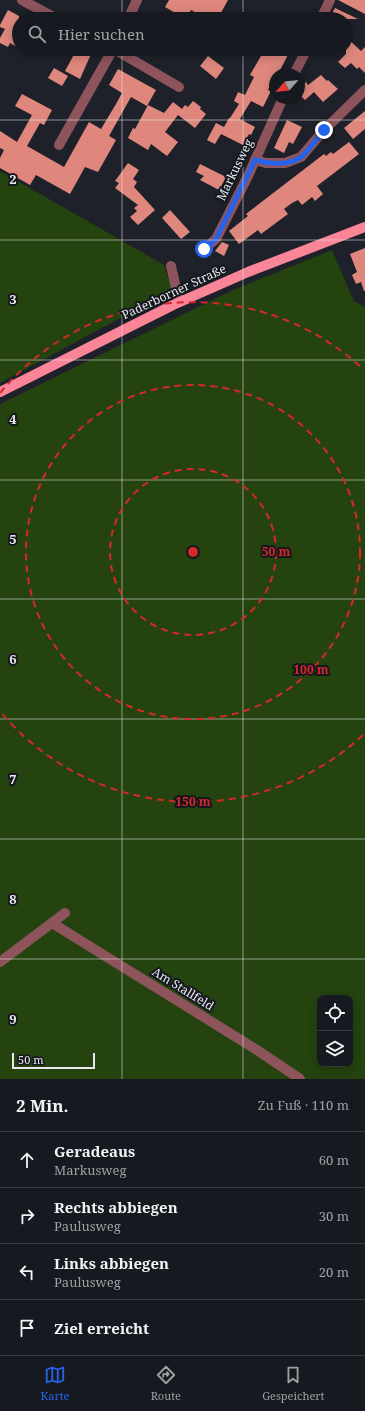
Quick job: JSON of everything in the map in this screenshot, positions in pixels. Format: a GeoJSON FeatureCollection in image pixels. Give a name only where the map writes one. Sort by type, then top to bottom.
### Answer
{"type":"FeatureCollection","features":[{"type":"Feature","properties":{"kind":"main road","name":"Paderborner Straße"},"geometry":{"type":"LineString","coordinates":[[0,392],[179,302],[248,272],[365,227]]}},
{"type":"Feature","properties":{"kind":"street"},"geometry":{"type":"LineString","coordinates":[[22,0],[45,12]]}},
{"type":"Feature","properties":{"kind":"street"},"geometry":{"type":"LineString","coordinates":[[131,12],[137,0]]}},
{"type":"Feature","properties":{"kind":"street"},"geometry":{"type":"LineString","coordinates":[[324,12],[330,0]]}},
{"type":"Feature","properties":{"kind":"street"},"geometry":{"type":"LineString","coordinates":[[59,145],[110,56]]}},
{"type":"Feature","properties":{"kind":"street"},"geometry":{"type":"LineString","coordinates":[[126,56],[179,86]]}},
{"type":"Feature","properties":{"kind":"street"},"geometry":{"type":"LineString","coordinates":[[297,68],[303,56]]}},
{"type":"Feature","properties":{"kind":"street"},"geometry":{"type":"LineString","coordinates":[[255,160],[266,163],[285,163],[301,157],[324,130],[365,90]]}},
{"type":"Feature","properties":{"kind":"street","name":"Markusweg"},"geometry":{"type":"LineString","coordinates":[[204,249],[216,239],[255,160],[280,104]]}},
{"type":"Feature","properties":{"kind":"street"},"geometry":{"type":"LineString","coordinates":[[171,266],[179,302]]}},
{"type":"Feature","properties":{"kind":"street"},"geometry":{"type":"LineString","coordinates":[[0,962],[65,913]]}},
{"type":"Feature","properties":{"kind":"street","name":"Am Stallfeld"},"geometry":{"type":"LineString","coordinates":[[52,923],[257,1050],[300,1079]]}},
{"type":"Feature","properties":{"kind":"green space"},"geometry":{"type":"Polygon","coordinates":[[[0,171],[164,265],[172,290],[0,383],[0,171]]]}},
{"type":"Feature","properties":{"kind":"green space"},"geometry":{"type":"Polygon","coordinates":[[[332,250],[354,301],[365,307],[365,1079],[0,1079],[0,404],[233,290],[332,250]]]}},
{"type":"Feature","properties":{"kind":"building"},"geometry":{"type":"Polygon","coordinates":[[[169,0],[228,0],[221,12],[195,12],[191,10],[190,12],[174,12],[165,7],[169,0]]]}},
{"type":"Feature","properties":{"kind":"building"},"geometry":{"type":"Polygon","coordinates":[[[338,0],[365,0],[365,14],[338,0]]]}},
{"type":"Feature","properties":{"kind":"building"},"geometry":{"type":"Polygon","coordinates":[[[335,8],[343,12],[333,12],[335,8]]]}},
{"type":"Feature","properties":{"kind":"building"},"geometry":{"type":"Polygon","coordinates":[[[8,10],[12,12],[12,44],[10,43],[8,47],[0,43],[0,38],[5,29],[0,27],[8,10]]]}},
{"type":"Feature","properties":{"kind":"building"},"geometry":{"type":"Polygon","coordinates":[[[353,44],[361,51],[365,47],[365,73],[359,67],[357,69],[351,63],[345,68],[338,62],[344,56],[353,56],[353,44]]]}},
{"type":"Feature","properties":{"kind":"building"},"geometry":{"type":"Polygon","coordinates":[[[73,56],[90,56],[80,79],[65,71],[73,56]]]}},
{"type":"Feature","properties":{"kind":"building"},"geometry":{"type":"Polygon","coordinates":[[[208,56],[224,68],[216,79],[200,66],[208,56]]]}},
{"type":"Feature","properties":{"kind":"building"},"geometry":{"type":"Polygon","coordinates":[[[261,56],[287,56],[281,68],[269,68],[269,95],[263,107],[251,101],[240,119],[255,127],[243,145],[221,134],[215,144],[207,140],[216,123],[224,127],[239,104],[234,101],[238,92],[245,95],[254,77],[250,75],[261,56]]]}},
{"type":"Feature","properties":{"kind":"building"},"geometry":{"type":"Polygon","coordinates":[[[54,68],[68,76],[62,86],[48,78],[54,68]]]}},
{"type":"Feature","properties":{"kind":"building"},"geometry":{"type":"Polygon","coordinates":[[[118,69],[156,90],[147,106],[131,97],[109,136],[116,140],[98,172],[85,167],[70,194],[36,175],[30,185],[0,168],[0,158],[4,150],[0,148],[0,131],[17,142],[32,115],[15,106],[22,94],[52,110],[44,125],[40,123],[27,146],[64,167],[89,122],[101,129],[116,104],[122,93],[109,85],[118,69]]]}},
{"type":"Feature","properties":{"kind":"building"},"geometry":{"type":"Polygon","coordinates":[[[321,75],[338,89],[323,102],[314,92],[305,100],[306,82],[308,85],[321,75]]]}},
{"type":"Feature","properties":{"kind":"building"},"geometry":{"type":"Polygon","coordinates":[[[193,101],[201,107],[200,109],[206,114],[195,128],[178,115],[165,132],[178,142],[167,156],[151,144],[148,150],[128,138],[133,128],[135,129],[148,105],[164,113],[173,102],[182,109],[185,105],[188,107],[193,101]]]}},
{"type":"Feature","properties":{"kind":"building"},"geometry":{"type":"Polygon","coordinates":[[[365,111],[365,129],[353,139],[344,128],[365,111]]]}},
{"type":"Feature","properties":{"kind":"building"},"geometry":{"type":"Polygon","coordinates":[[[287,120],[302,127],[293,144],[289,142],[284,153],[274,148],[287,120]]]}},
{"type":"Feature","properties":{"kind":"building"},"geometry":{"type":"Polygon","coordinates":[[[349,142],[359,154],[317,186],[323,194],[315,201],[312,197],[302,205],[298,200],[292,203],[284,209],[288,214],[261,234],[258,230],[239,244],[229,231],[248,216],[246,214],[324,154],[326,156],[331,152],[333,154],[349,142]]]}},
{"type":"Feature","properties":{"kind":"building"},"geometry":{"type":"Polygon","coordinates":[[[128,163],[139,170],[133,179],[137,182],[134,187],[155,210],[138,225],[130,217],[137,211],[134,208],[138,205],[115,188],[119,183],[115,181],[128,163]]]}},
{"type":"Feature","properties":{"kind":"building"},"geometry":{"type":"Polygon","coordinates":[[[200,164],[226,177],[219,190],[200,180],[204,176],[196,172],[200,164]]]}},
{"type":"Feature","properties":{"kind":"building"},"geometry":{"type":"Polygon","coordinates":[[[170,210],[190,232],[181,239],[162,218],[170,210]]]}},
{"type":"Feature","properties":{"kind":"building"},"geometry":{"type":"Polygon","coordinates":[[[222,242],[229,245],[224,256],[215,251],[222,242]]]}},
{"type":"Feature","properties":{"kind":"building"},"geometry":{"type":"Polygon","coordinates":[[[365,248],[364,291],[361,282],[356,284],[352,275],[357,272],[350,254],[365,248]]]}},
{"type":"Feature","properties":{"kind":"route"},"geometry":{"type":"LineString","coordinates":[[204,249],[216,239],[255,160],[266,163],[285,163],[301,157],[324,130]]}}]}
